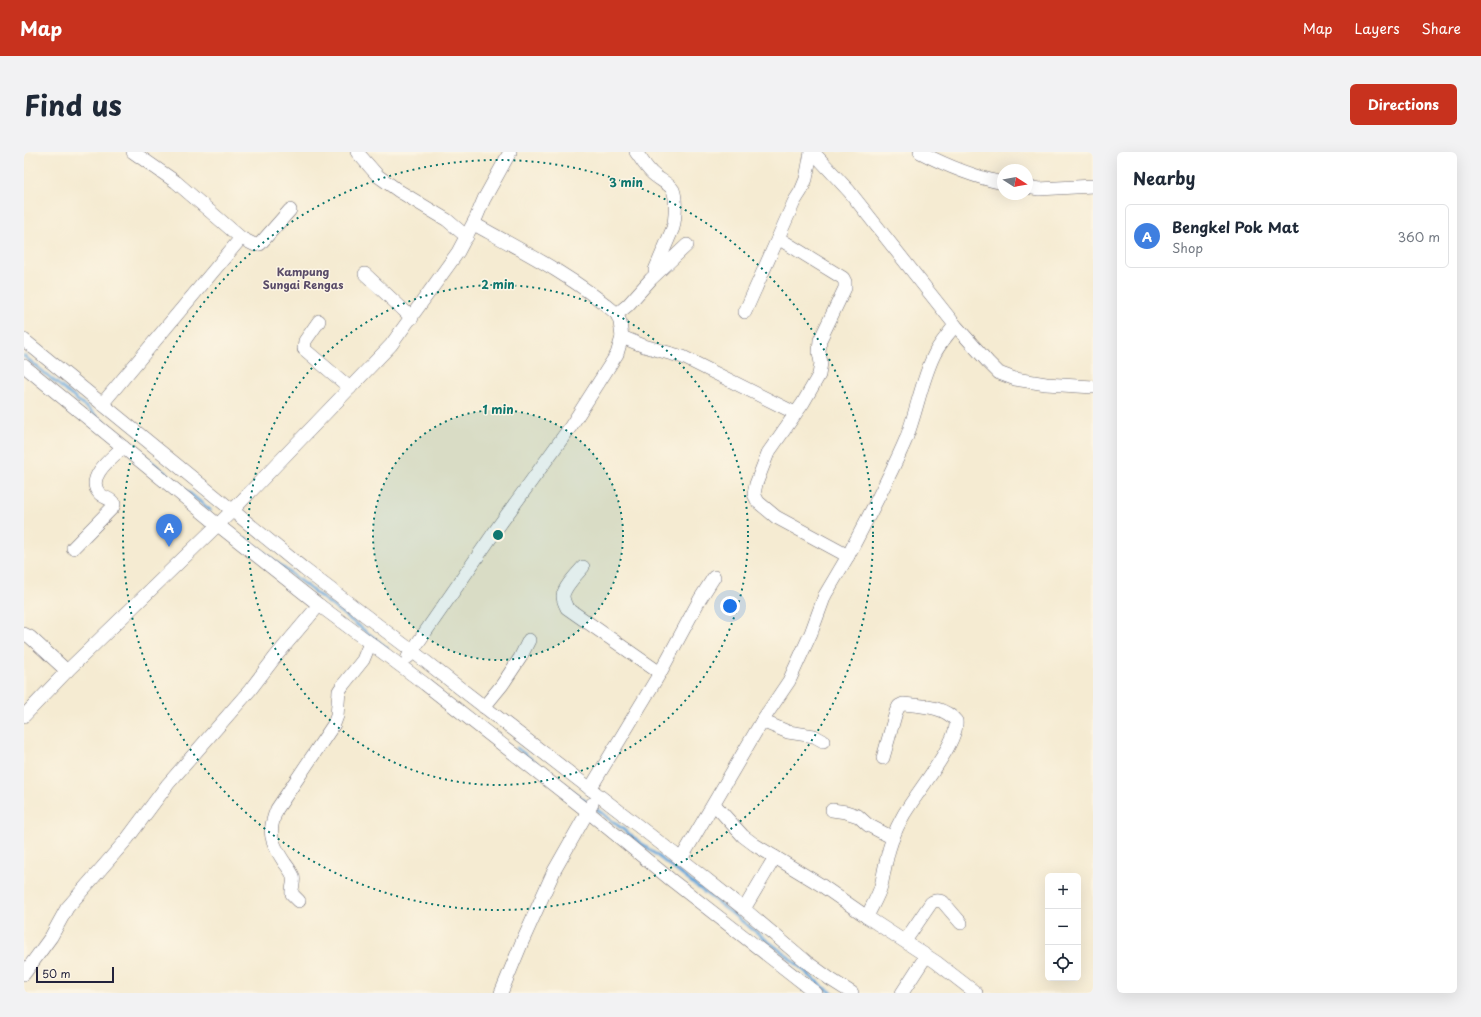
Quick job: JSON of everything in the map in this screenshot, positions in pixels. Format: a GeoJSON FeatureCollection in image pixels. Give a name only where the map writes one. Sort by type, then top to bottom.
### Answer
{"type":"FeatureCollection","features":[{"type":"Feature","properties":{"kind":"street"},"geometry":{"type":"LineString","coordinates":[[133,152],[176,182],[241,238],[255,245],[260,244],[290,210]]}},
{"type":"Feature","properties":{"kind":"street"},"geometry":{"type":"LineString","coordinates":[[357,152],[378,176],[399,191],[447,220],[467,237]]}},
{"type":"Feature","properties":{"kind":"street"},"geometry":{"type":"LineString","coordinates":[[24,716],[67,671],[218,526],[392,345],[458,252],[475,221],[484,199],[510,152]]}},
{"type":"Feature","properties":{"kind":"street"},"geometry":{"type":"LineString","coordinates":[[475,221],[490,200],[519,152]]}},
{"type":"Feature","properties":{"kind":"street"},"geometry":{"type":"LineString","coordinates":[[636,152],[650,171],[670,186],[674,194],[676,211],[673,228],[664,252],[651,279]]}},
{"type":"Feature","properties":{"kind":"street"},"geometry":{"type":"LineString","coordinates":[[745,312],[794,202],[801,191],[806,179],[812,152]]}},
{"type":"Feature","properties":{"kind":"street"},"geometry":{"type":"LineString","coordinates":[[812,152],[849,191],[955,325],[999,372],[1015,379],[1046,384],[1093,387]]}},
{"type":"Feature","properties":{"kind":"street"},"geometry":{"type":"LineString","coordinates":[[920,152],[944,164],[984,179],[997,182]]}},
{"type":"Feature","properties":{"kind":"street"},"geometry":{"type":"LineString","coordinates":[[1033,188],[1093,186]]}},
{"type":"Feature","properties":{"kind":"street"},"geometry":{"type":"LineString","coordinates":[[406,659],[498,527],[571,426],[617,354],[622,337],[620,322],[617,314],[602,301],[546,264],[475,221]]}},
{"type":"Feature","properties":{"kind":"street"},"geometry":{"type":"LineString","coordinates":[[102,404],[241,238]]}},
{"type":"Feature","properties":{"kind":"street"},"geometry":{"type":"LineString","coordinates":[[778,238],[843,278],[845,288],[820,340],[819,352],[821,363],[818,375],[768,453],[756,484],[754,494],[758,502],[776,517],[848,556]]}},
{"type":"Feature","properties":{"kind":"street"},"geometry":{"type":"LineString","coordinates":[[617,314],[628,305],[651,279],[686,245]]}},
{"type":"Feature","properties":{"kind":"street"},"geometry":{"type":"LineString","coordinates":[[365,274],[412,318]]}},
{"type":"Feature","properties":{"kind":"street"},"geometry":{"type":"LineString","coordinates":[[319,321],[305,341],[304,349],[350,388]]}},
{"type":"Feature","properties":{"kind":"street"},"geometry":{"type":"LineString","coordinates":[[681,860],[762,721],[789,681],[811,633],[825,595],[873,510],[896,463],[907,437],[934,354],[955,325]]}},
{"type":"Feature","properties":{"kind":"street"},"geometry":{"type":"LineString","coordinates":[[622,337],[644,346],[683,357],[795,413]]}},
{"type":"Feature","properties":{"kind":"street"},"geometry":{"type":"LineString","coordinates":[[24,340],[304,569],[406,659],[592,800],[681,860],[744,909],[812,979]]}},
{"type":"Feature","properties":{"kind":"street"},"geometry":{"type":"LineString","coordinates":[[24,366],[218,526],[370,643],[406,659],[484,707],[592,800],[670,879],[812,979],[830,979],[852,993]]}},
{"type":"Feature","properties":{"kind":"street"},"geometry":{"type":"LineString","coordinates":[[73,548],[114,507],[112,501],[99,493],[95,488],[95,480],[98,472],[123,447]]}},
{"type":"Feature","properties":{"kind":"street"},"geometry":{"type":"LineString","coordinates":[[582,567],[565,590],[563,596],[567,608],[660,673]]}},
{"type":"Feature","properties":{"kind":"street"},"geometry":{"type":"LineString","coordinates":[[501,993],[554,871],[700,599],[714,577]]}},
{"type":"Feature","properties":{"kind":"street"},"geometry":{"type":"LineString","coordinates":[[24,974],[51,937],[67,908],[127,839],[168,784],[250,690],[276,656],[319,605]]}},
{"type":"Feature","properties":{"kind":"street"},"geometry":{"type":"LineString","coordinates":[[24,634],[30,637],[67,671]]}},
{"type":"Feature","properties":{"kind":"street"},"geometry":{"type":"LineString","coordinates":[[484,707],[502,685],[520,658],[529,640]]}},
{"type":"Feature","properties":{"kind":"street"},"geometry":{"type":"LineString","coordinates":[[299,901],[292,894],[294,881],[292,874],[273,843],[271,836],[274,817],[277,809],[334,724],[338,716],[340,691],[363,660],[370,643]]}},
{"type":"Feature","properties":{"kind":"street"},"geometry":{"type":"LineString","coordinates":[[867,917],[881,888],[885,863],[893,838],[903,816],[928,781],[946,750],[955,732],[956,721],[952,715],[945,711],[903,704],[899,706],[883,758]]}},
{"type":"Feature","properties":{"kind":"street"},"geometry":{"type":"LineString","coordinates":[[762,721],[788,732],[814,736],[823,741]]}},
{"type":"Feature","properties":{"kind":"street"},"geometry":{"type":"LineString","coordinates":[[714,804],[743,836],[822,885],[867,917],[905,941],[976,993]]}},
{"type":"Feature","properties":{"kind":"street"},"geometry":{"type":"LineString","coordinates":[[832,810],[858,816],[868,825],[893,838]]}},
{"type":"Feature","properties":{"kind":"street"},"geometry":{"type":"LineString","coordinates":[[744,909],[775,857]]}},
{"type":"Feature","properties":{"kind":"street"},"geometry":{"type":"LineString","coordinates":[[905,941],[931,904],[935,901],[939,900],[943,902],[961,922]]}},
{"type":"Feature","properties":{"kind":"street"},"geometry":{"type":"LineString","coordinates":[[902,993],[926,956]]}},
{"type":"Feature","properties":{"kind":"waterway"},"geometry":{"type":"LineString","coordinates":[[24,356],[210,510]]}},
{"type":"Feature","properties":{"kind":"waterway"},"geometry":{"type":"LineString","coordinates":[[246,539],[387,648]]}},
{"type":"Feature","properties":{"kind":"waterway"},"geometry":{"type":"LineString","coordinates":[[517,748],[588,803]]}},
{"type":"Feature","properties":{"kind":"waterway"},"geometry":{"type":"LineString","coordinates":[[594,807],[786,955],[823,987],[833,993]]}},
{"type":"Feature","properties":{"kind":"place","name":"Bengkel Pok Mat"},"geometry":{"type":"Point","coordinates":[169,547]}},
{"type":"Feature","properties":{"kind":"district","name":"Kampung Sungai Rengas"},"geometry":{"type":"Point","coordinates":[303,278]}}]}
